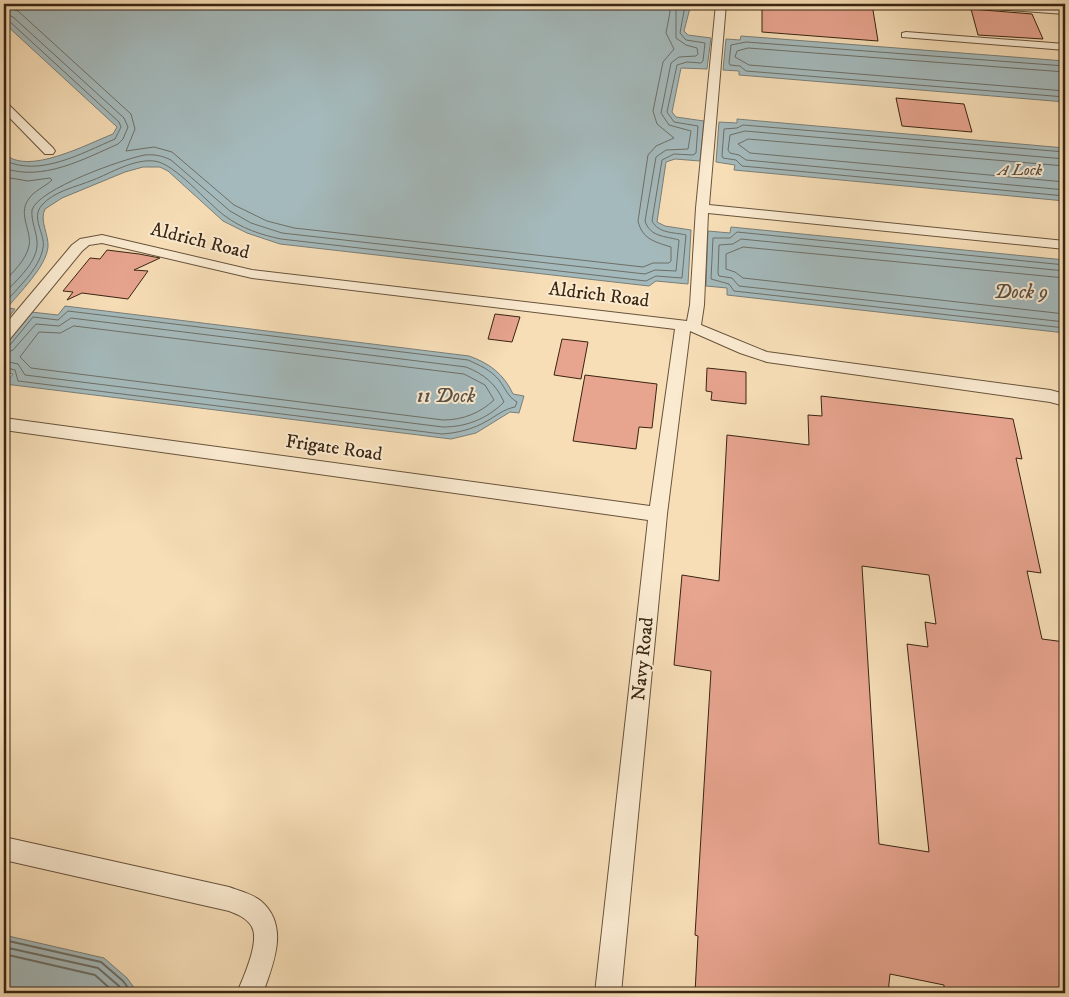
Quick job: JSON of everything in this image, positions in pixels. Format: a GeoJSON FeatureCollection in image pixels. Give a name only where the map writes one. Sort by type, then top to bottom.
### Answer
{"type":"FeatureCollection","features":[{"type":"Feature","properties":{"kind":"lane","name":"Navy Road"},"geometry":{"type":"LineString","coordinates":[[608,993],[658,514],[688,326],[696,316],[700,231],[721,4]]}},
{"type":"Feature","properties":{"kind":"lane"},"geometry":{"type":"LineString","coordinates":[[965,4],[1065,11]]}},
{"type":"Feature","properties":{"kind":"lane"},"geometry":{"type":"LineString","coordinates":[[906,35],[1065,47]]}},
{"type":"Feature","properties":{"kind":"lane"},"geometry":{"type":"LineString","coordinates":[[4,106],[49,151]]}},
{"type":"Feature","properties":{"kind":"lane"},"geometry":{"type":"LineString","coordinates":[[702,208],[1065,245]]}},
{"type":"Feature","properties":{"kind":"lane","name":"Aldrich Road"},"geometry":{"type":"LineString","coordinates":[[4,336],[77,248],[84,242],[102,239],[252,274],[688,326],[747,351],[767,357],[1050,396],[1065,400]]}},
{"type":"Feature","properties":{"kind":"lane","name":"Frigate Road"},"geometry":{"type":"LineString","coordinates":[[4,424],[658,514]]}},
{"type":"Feature","properties":{"kind":"lane"},"geometry":{"type":"LineString","coordinates":[[4,848],[229,900],[252,909],[263,923],[266,941],[250,993]]}},
{"type":"Feature","properties":{"kind":"water"},"geometry":{"type":"Polygon","coordinates":[[[4,4],[685,4],[690,8],[684,31],[688,35],[711,38],[707,69],[681,68],[672,112],[676,117],[704,121],[700,161],[675,159],[666,162],[657,222],[665,226],[691,230],[688,284],[656,281],[649,286],[280,244],[247,233],[223,221],[168,171],[160,167],[143,167],[125,172],[62,198],[45,209],[43,218],[48,242],[46,255],[37,271],[7,308],[15,309],[4,323],[4,153],[14,159],[27,162],[41,160],[73,151],[113,134],[117,127],[4,23],[4,4]]]}},
{"type":"Feature","properties":{"kind":"water"},"geometry":{"type":"Polygon","coordinates":[[[741,36],[1065,61],[1065,102],[739,75],[739,71],[723,70],[726,39],[740,40],[741,36]]]}},
{"type":"Feature","properties":{"kind":"water","name":"A Lock"},"geometry":{"type":"Polygon","coordinates":[[[737,119],[1065,148],[1065,201],[734,170],[735,165],[716,162],[719,122],[737,123],[737,119]]]}},
{"type":"Feature","properties":{"kind":"water","name":"Dock 9"},"geometry":{"type":"Polygon","coordinates":[[[731,227],[1065,260],[1065,333],[727,295],[727,288],[706,286],[708,231],[730,233],[731,227]]]}},
{"type":"Feature","properties":{"kind":"water","name":"11 Dock"},"geometry":{"type":"Polygon","coordinates":[[[65,306],[469,356],[495,370],[513,394],[524,396],[519,413],[510,412],[476,433],[451,439],[5,384],[13,374],[4,372],[4,345],[31,312],[58,315],[65,306]]]}},
{"type":"Feature","properties":{"kind":"water"},"geometry":{"type":"Polygon","coordinates":[[[4,935],[104,958],[127,978],[138,993],[4,993],[4,935]]]}},
{"type":"Feature","properties":{"kind":"building"},"geometry":{"type":"Polygon","coordinates":[[[762,4],[872,4],[878,41],[762,32],[762,4]]]}},
{"type":"Feature","properties":{"kind":"building"},"geometry":{"type":"Polygon","coordinates":[[[971,9],[1032,14],[1043,39],[978,35],[971,9]]]}},
{"type":"Feature","properties":{"kind":"building"},"geometry":{"type":"Polygon","coordinates":[[[896,98],[964,104],[972,132],[902,126],[896,98]]]}},
{"type":"Feature","properties":{"kind":"building"},"geometry":{"type":"Polygon","coordinates":[[[107,250],[160,258],[134,270],[148,271],[128,299],[82,293],[67,300],[73,292],[63,291],[90,258],[100,259],[107,250]]]}},
{"type":"Feature","properties":{"kind":"building"},"geometry":{"type":"Polygon","coordinates":[[[495,314],[520,317],[512,342],[488,339],[495,314]]]}},
{"type":"Feature","properties":{"kind":"building"},"geometry":{"type":"Polygon","coordinates":[[[562,339],[588,342],[581,379],[554,375],[562,339]]]}},
{"type":"Feature","properties":{"kind":"building"},"geometry":{"type":"Polygon","coordinates":[[[707,368],[746,372],[746,404],[711,400],[712,392],[706,391],[707,368]]]}},
{"type":"Feature","properties":{"kind":"building"},"geometry":{"type":"Polygon","coordinates":[[[585,375],[657,384],[652,428],[639,427],[636,449],[573,441],[585,375]]]}},
{"type":"Feature","properties":{"kind":"building"},"geometry":{"type":"Polygon","coordinates":[[[821,396],[1013,419],[1022,459],[1016,458],[1041,573],[1027,571],[1042,639],[1065,642],[1065,993],[944,993],[944,985],[890,974],[888,993],[695,993],[698,936],[695,935],[711,671],[674,665],[682,575],[719,581],[727,435],[809,445],[808,415],[822,416],[821,396]],[[862,566],[879,844],[929,852],[907,644],[928,647],[925,622],[936,624],[929,575],[862,566]]]}}]}
